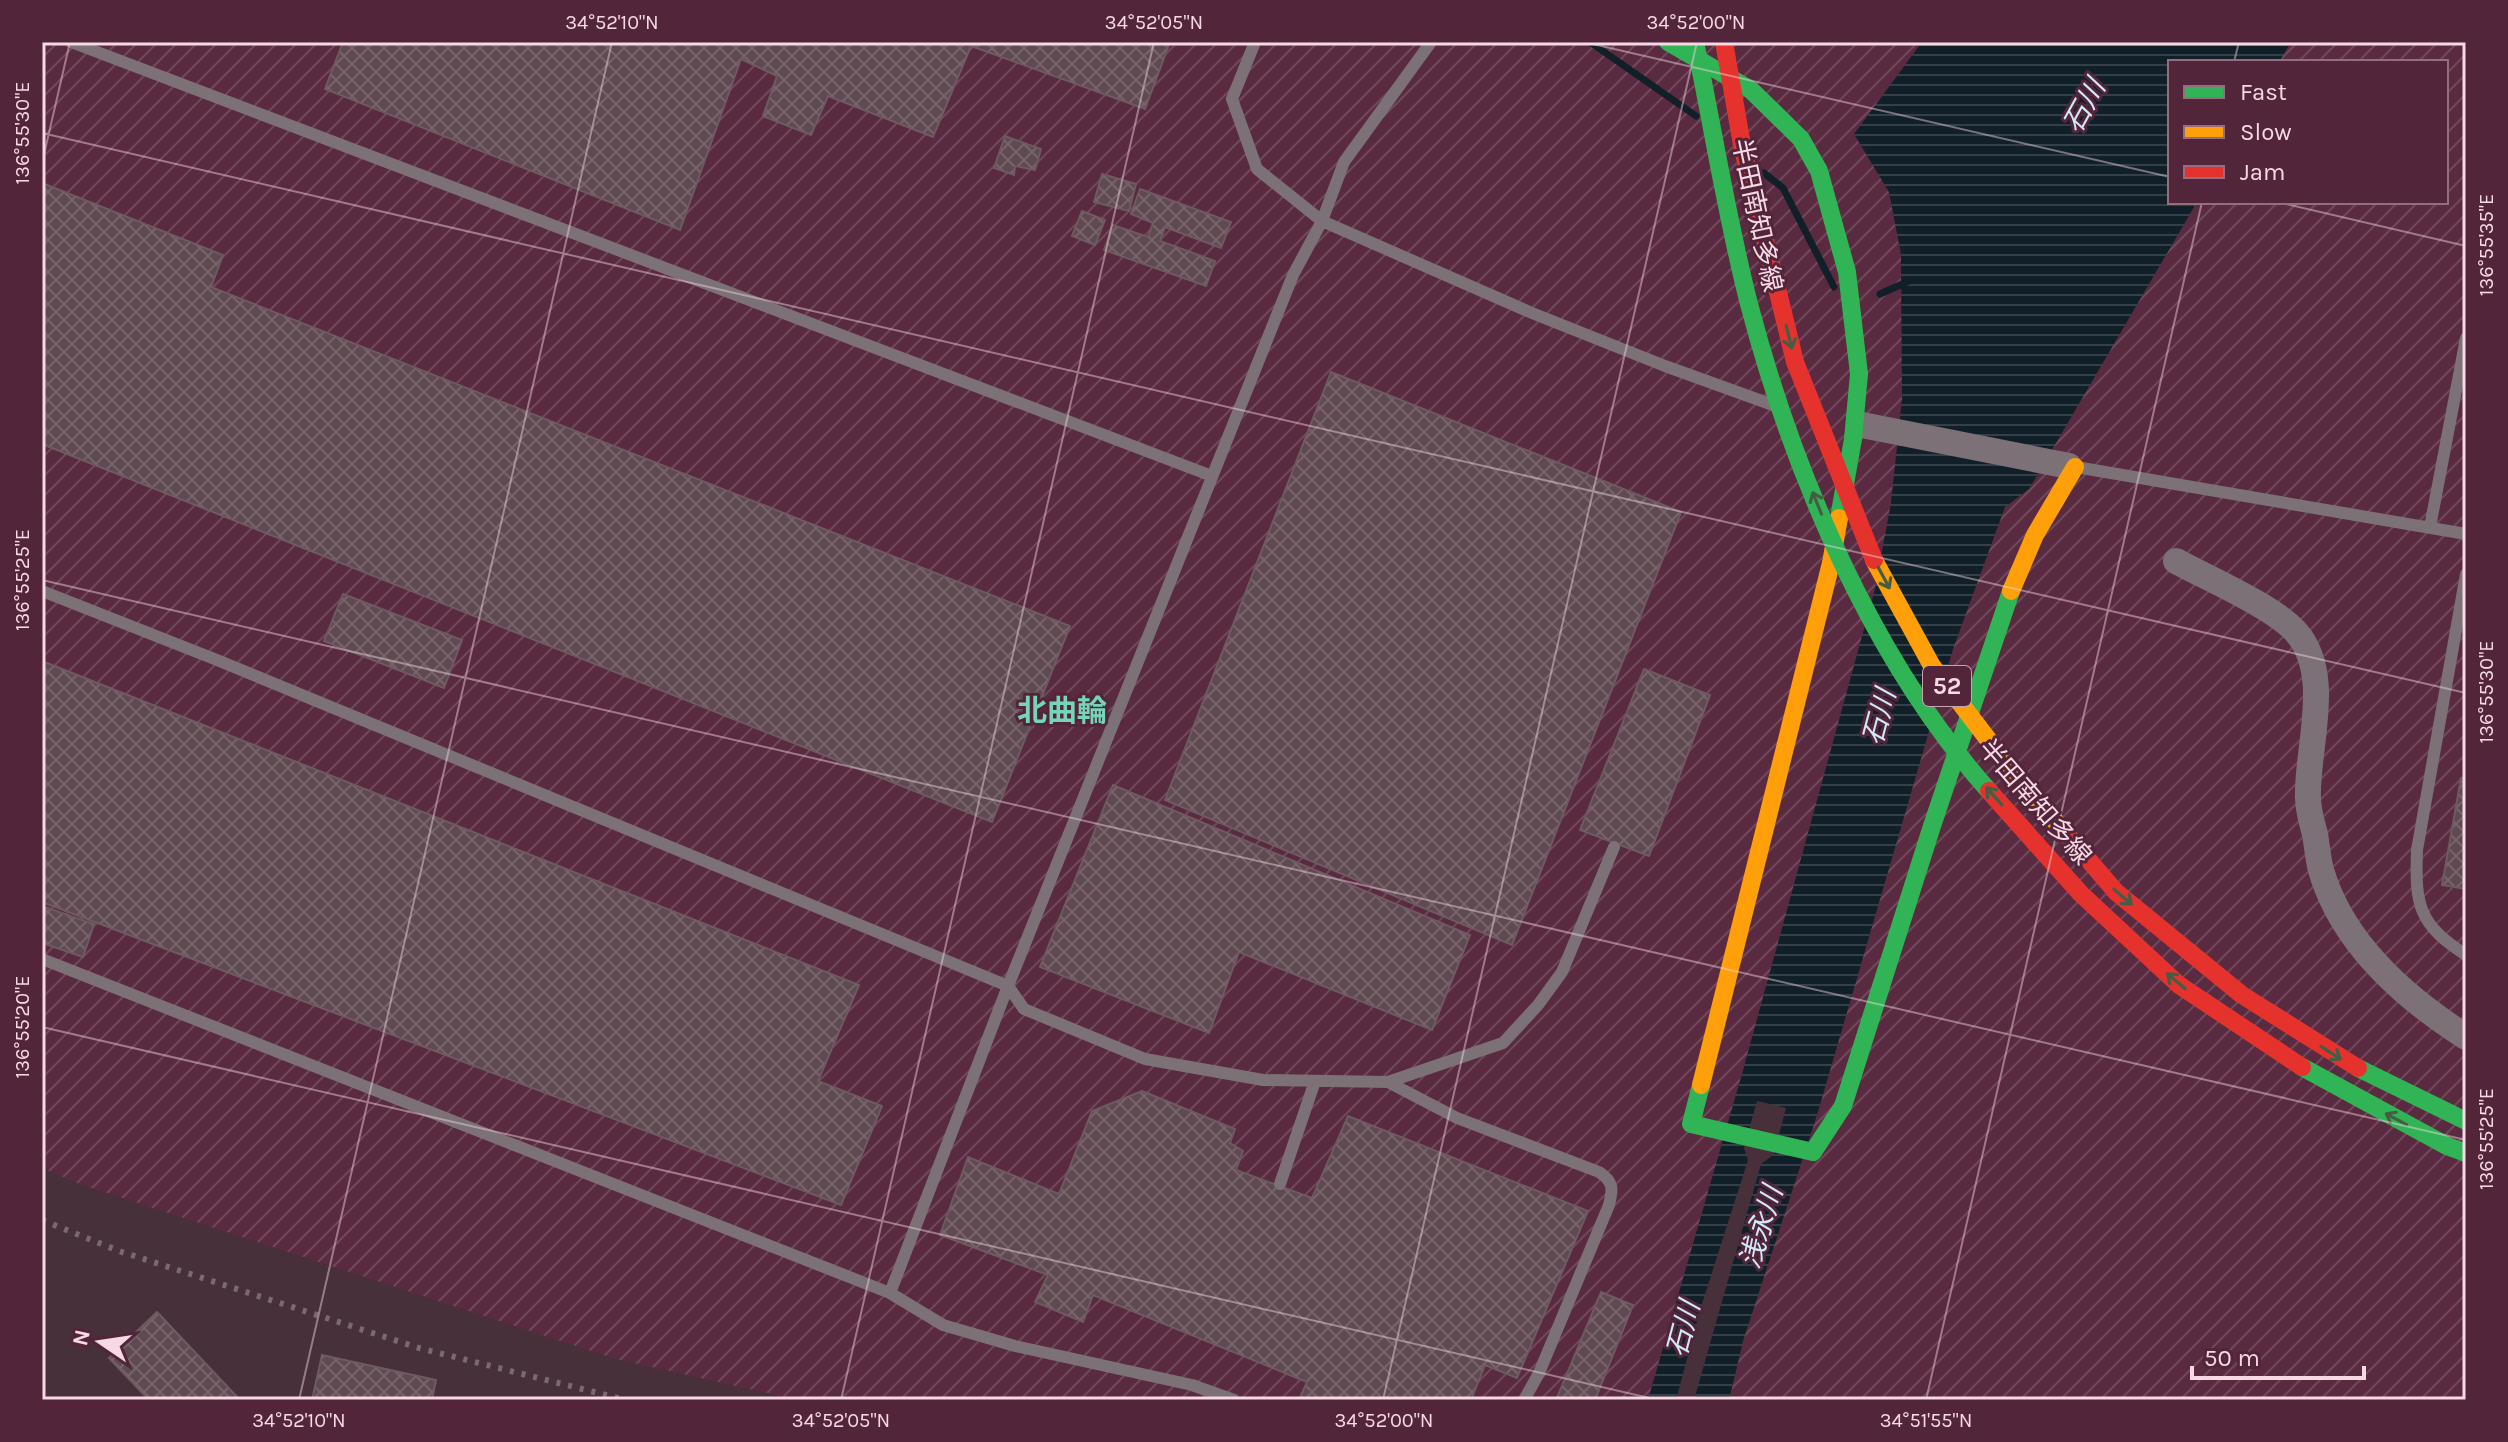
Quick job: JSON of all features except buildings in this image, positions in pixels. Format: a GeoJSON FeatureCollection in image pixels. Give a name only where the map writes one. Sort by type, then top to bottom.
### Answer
{"type":"FeatureCollection","features":[{"type":"Feature","properties":{"kind":"main road"},"geometry":{"type":"LineString","coordinates":[[1668,42],[1751,90],[1801,139],[1819,171],[1847,272],[1859,374],[1858,425],[1831,563],[1691,1124],[1813,1152],[1843,1106],[2015,579],[2072,466]]}},
{"type":"Feature","properties":{"kind":"main road","name":"半田南知多線"},"geometry":{"type":"LineString","coordinates":[[1695,42],[1749,303],[1790,438],[1849,580],[1910,684],[1962,761],[2081,894],[2179,985],[2313,1075],[2466,1153]]}},
{"type":"Feature","properties":{"kind":"main road","name":"半田南知多線"},"geometry":{"type":"LineString","coordinates":[[1724,42],[1742,145],[1795,362],[1869,550],[1932,666],[2019,780],[2116,892],[2242,995],[2348,1063],[2466,1121]]}},
{"type":"Feature","properties":{"kind":"street"},"geometry":{"type":"LineString","coordinates":[[1858,425],[2072,466]]}},
{"type":"Feature","properties":{"kind":"street"},"geometry":{"type":"LineString","coordinates":[[2176,561],[2275,615],[2297,633],[2313,663],[2316,725],[2308,798],[2322,872],[2345,923],[2387,977],[2466,1037]]}},
{"type":"Feature","properties":{"kind":"lane"},"geometry":{"type":"LineString","coordinates":[[71,42],[1212,476]]}},
{"type":"Feature","properties":{"kind":"lane"},"geometry":{"type":"LineString","coordinates":[[1255,42],[1232,99],[1257,169],[1322,221],[1532,313],[1665,366],[1763,402],[1858,425]]}},
{"type":"Feature","properties":{"kind":"lane"},"geometry":{"type":"LineString","coordinates":[[890,1293],[1008,986],[1293,275],[1322,221],[1344,162],[1431,42]]}},
{"type":"Feature","properties":{"kind":"lane"},"geometry":{"type":"LineString","coordinates":[[2430,527],[2466,338]]}},
{"type":"Feature","properties":{"kind":"lane"},"geometry":{"type":"LineString","coordinates":[[2072,466],[2466,534]]}},
{"type":"Feature","properties":{"kind":"lane"},"geometry":{"type":"LineString","coordinates":[[2466,574],[2417,850],[2415,888],[2423,915],[2441,939],[2466,955]]}},
{"type":"Feature","properties":{"kind":"lane"},"geometry":{"type":"LineString","coordinates":[[42,591],[1008,986],[1024,1009],[1145,1059],[1263,1080],[1388,1082],[1503,1043],[1538,1005],[1562,972],[1614,847]]}},
{"type":"Feature","properties":{"kind":"lane"},"geometry":{"type":"LineString","coordinates":[[42,959],[890,1293],[943,1325],[1015,1346],[1192,1385],[1234,1400]]}},
{"type":"Feature","properties":{"kind":"lane"},"geometry":{"type":"LineString","coordinates":[[1280,1184],[1315,1081]]}},
{"type":"Feature","properties":{"kind":"lane"},"geometry":{"type":"LineString","coordinates":[[1388,1082],[1457,1118],[1599,1172],[1610,1179],[1613,1188],[1609,1205],[1539,1373],[1524,1400]]}},
{"type":"Feature","properties":{"kind":"shaded area"},"geometry":{"type":"Polygon","coordinates":[[[42,42],[1922,42],[1854,134],[1889,192],[1901,254],[1902,399],[1891,503],[1875,588],[1742,1074],[1648,1400],[799,1400],[616,1359],[77,1183],[42,1168],[42,42]]]}},
{"type":"Feature","properties":{"kind":"shaded area"},"geometry":{"type":"Polygon","coordinates":[[[2291,42],[2466,42],[2466,1400],[1729,1400],[1743,1341],[1817,1115],[1953,649],[2005,506],[2029,489],[2196,204],[2448,204],[2448,60],[2280,60],[2291,42]]]}},
{"type":"Feature","properties":{"kind":"water"},"geometry":{"type":"Polygon","coordinates":[[[1922,42],[2291,42],[2280,60],[2168,60],[2168,204],[2196,204],[2029,489],[2005,507],[1953,649],[1817,1115],[1743,1341],[1729,1400],[1694,1400],[1761,1164],[1774,1154],[1786,1108],[1757,1101],[1744,1148],[1748,1160],[1701,1307],[1676,1400],[1648,1400],[1742,1074],[1875,589],[1891,503],[1902,399],[1901,254],[1889,192],[1854,134],[1922,42]]]}},
{"type":"Feature","properties":{"kind":"waterway"},"geometry":{"type":"LineString","coordinates":[[1590,42],[1696,116]]}},
{"type":"Feature","properties":{"kind":"waterway"},"geometry":{"type":"LineString","coordinates":[[1764,173],[1783,188],[1834,287]]}},
{"type":"Feature","properties":{"kind":"waterway"},"geometry":{"type":"LineString","coordinates":[[1880,294],[1907,282]]}},
{"type":"Feature","properties":{"kind":"railway"},"geometry":{"type":"LineString","coordinates":[[42,1220],[119,1251],[419,1348],[626,1400]]}},
{"type":"Feature","properties":{"kind":"traffic: fast"},"geometry":{"type":"LineString","coordinates":[[1668,42],[1751,90],[1801,139],[1819,171],[1847,272],[1859,374],[1853,439],[1839,518]]}},
{"type":"Feature","properties":{"kind":"traffic: fast"},"geometry":{"type":"LineString","coordinates":[[1695,42],[1749,304],[1767,368],[1813,497],[1873,624],[1908,683],[1989,791]]}},
{"type":"Feature","properties":{"kind":"traffic: fast"},"geometry":{"type":"LineString","coordinates":[[1701,1085],[1691,1124],[1813,1152],[1843,1106],[2011,591]]}},
{"type":"Feature","properties":{"kind":"traffic: fast"},"geometry":{"type":"LineString","coordinates":[[2302,1067],[2447,1146],[2466,1153]]}},
{"type":"Feature","properties":{"kind":"traffic: fast"},"geometry":{"type":"LineString","coordinates":[[2358,1068],[2466,1121]]}},
{"type":"Feature","properties":{"kind":"traffic: slow"},"geometry":{"type":"LineString","coordinates":[[2011,591],[2035,535],[2075,467]]}},
{"type":"Feature","properties":{"kind":"traffic: slow"},"geometry":{"type":"LineString","coordinates":[[1701,1085],[1831,563],[1839,518]]}},
{"type":"Feature","properties":{"kind":"traffic: slow"},"geometry":{"type":"LineString","coordinates":[[1874,560],[1932,666],[2019,780],[2068,836]]}},
{"type":"Feature","properties":{"kind":"traffic: jam"},"geometry":{"type":"LineString","coordinates":[[1724,42],[1742,145],[1795,362],[1874,560]]}},
{"type":"Feature","properties":{"kind":"traffic: jam"},"geometry":{"type":"LineString","coordinates":[[1989,791],[2081,894],[2179,985],[2302,1067]]}},
{"type":"Feature","properties":{"kind":"traffic: jam"},"geometry":{"type":"LineString","coordinates":[[2068,836],[2116,892],[2242,995],[2358,1068]]}},
{"type":"Feature","properties":{"kind":"district","name":"北曲輪"},"geometry":{"type":"Point","coordinates":[1062,711]}},
{"type":"Feature","properties":{"kind":"water label","name":"石川"},"geometry":{"type":"Point","coordinates":[2084,106]}},
{"type":"Feature","properties":{"kind":"water label","name":"石川"},"geometry":{"type":"Point","coordinates":[1879,717]}},
{"type":"Feature","properties":{"kind":"water label","name":"浅永川"},"geometry":{"type":"Point","coordinates":[1761,1227]}},
{"type":"Feature","properties":{"kind":"water label","name":"石川"},"geometry":{"type":"Point","coordinates":[1683,1329]}}]}
